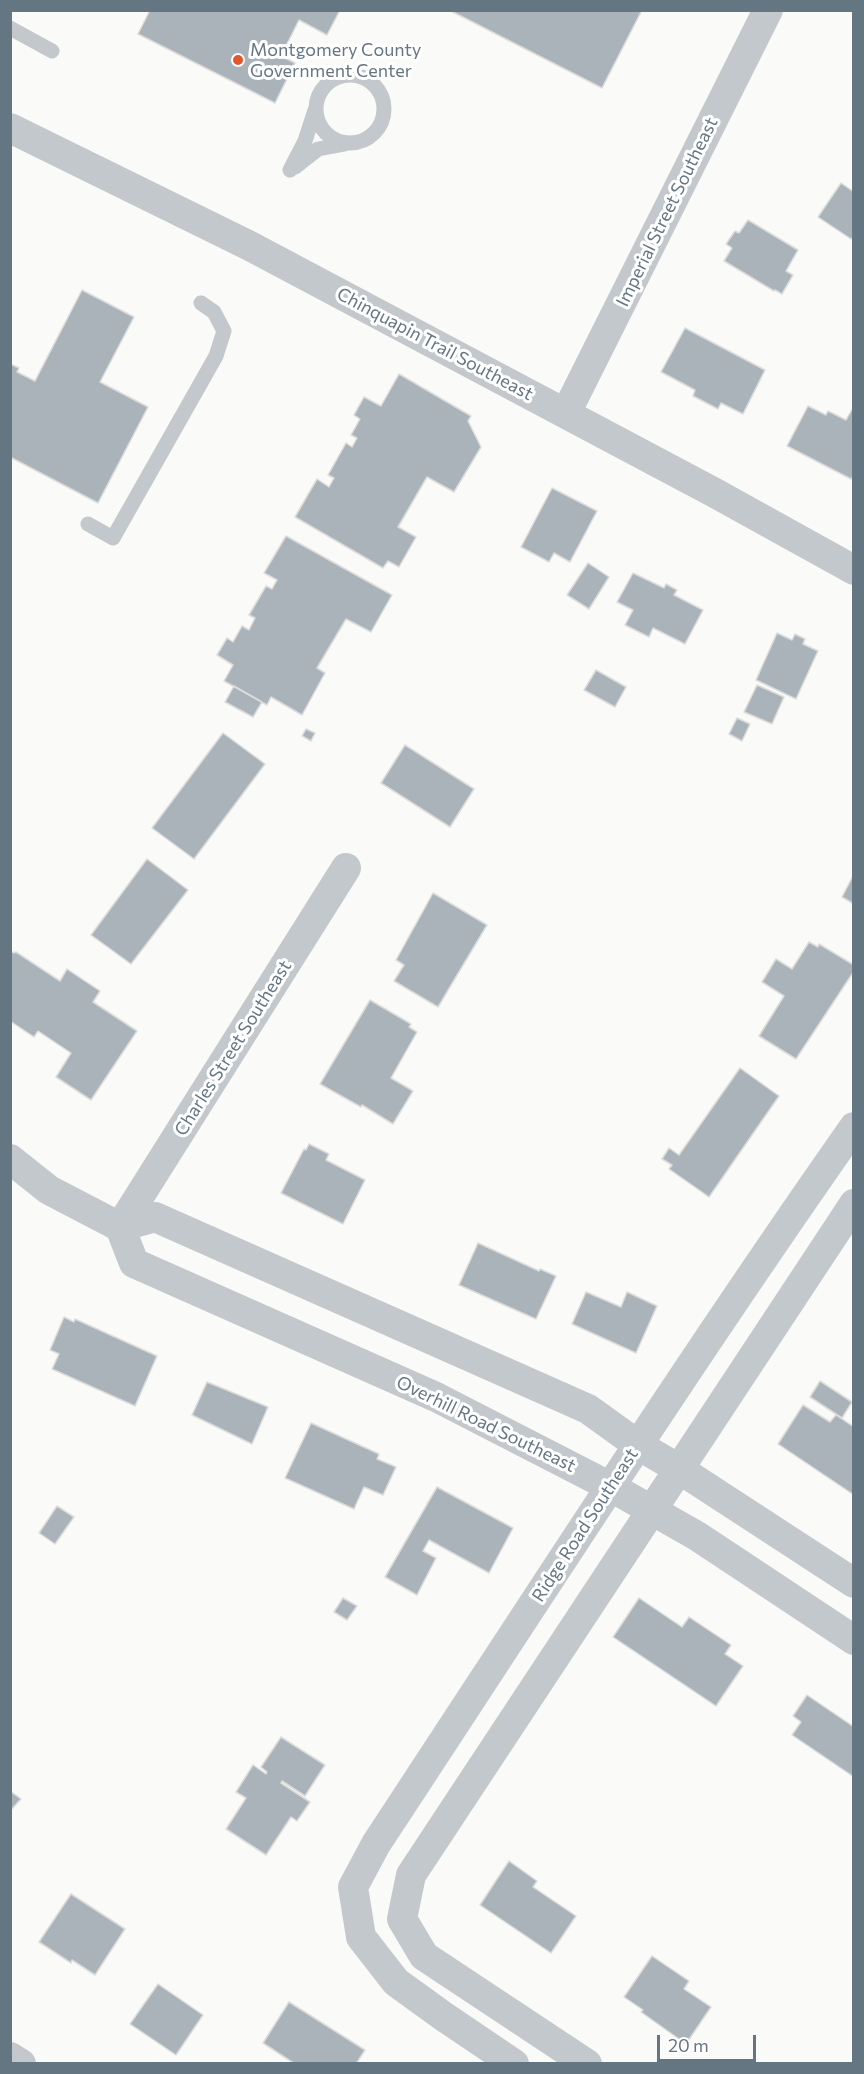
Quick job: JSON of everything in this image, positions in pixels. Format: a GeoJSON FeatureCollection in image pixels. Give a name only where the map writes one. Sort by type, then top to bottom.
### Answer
{"type":"FeatureCollection","features":[{"type":"Feature","properties":{"kind":"street","name":"Imperial Street Southeast"},"geometry":{"type":"LineString","coordinates":[[566,413],[768,10]]}},
{"type":"Feature","properties":{"kind":"street","name":"Chinquapin Trail Southeast"},"geometry":{"type":"LineString","coordinates":[[10,128],[250,246],[566,413],[854,570]]}},
{"type":"Feature","properties":{"kind":"street","name":"Charles Street Southeast"},"geometry":{"type":"LineString","coordinates":[[120,1227],[346,868]]}},
{"type":"Feature","properties":{"kind":"street","name":"Ridge Road Southeast"},"geometry":{"type":"LineString","coordinates":[[514,2064],[396,1982],[360,1936],[353,1887],[376,1844],[638,1445],[777,1237],[854,1127]]}},
{"type":"Feature","properties":{"kind":"street"},"geometry":{"type":"LineString","coordinates":[[10,1159],[50,1190],[120,1227],[155,1217],[588,1409],[638,1445],[679,1469],[854,1583]]}},
{"type":"Feature","properties":{"kind":"street"},"geometry":{"type":"LineString","coordinates":[[587,2064],[424,1956],[402,1919],[411,1875],[854,1204]]}},
{"type":"Feature","properties":{"kind":"street","name":"Overhill Road Southeast"},"geometry":{"type":"LineString","coordinates":[[120,1227],[134,1263],[436,1397],[611,1487],[697,1536],[854,1640]]}},
{"type":"Feature","properties":{"kind":"street"},"geometry":{"type":"LineString","coordinates":[[10,2056],[21,2064]]}},
{"type":"Feature","properties":{"kind":"lane"},"geometry":{"type":"LineString","coordinates":[[10,28],[52,51]]}},
{"type":"Feature","properties":{"kind":"lane"},"geometry":{"type":"LineString","coordinates":[[351,74],[365,78],[376,86],[383,99],[385,113],[380,127],[370,137],[357,143],[318,149],[290,170],[305,141],[315,109],[318,97],[326,85],[337,77],[351,74]]}},
{"type":"Feature","properties":{"kind":"lane"},"geometry":{"type":"LineString","coordinates":[[315,109],[324,132],[333,140],[345,144]]}},
{"type":"Feature","properties":{"kind":"lane"},"geometry":{"type":"LineString","coordinates":[[88,524],[113,538],[216,356],[224,331],[214,312],[201,303]]}},
{"type":"Feature","properties":{"kind":"building","name":"Montgomery County Government Center"},"geometry":{"type":"Polygon","coordinates":[[[150,10],[340,10],[327,35],[299,20],[281,56],[295,63],[275,103],[138,34],[150,10]]]}},
{"type":"Feature","properties":{"kind":"building","name":"Montgomery County Government Center"},"geometry":{"type":"Polygon","coordinates":[[[449,10],[642,10],[602,88],[449,10]]]}},
{"type":"Feature","properties":{"kind":"building"},"geometry":{"type":"Polygon","coordinates":[[[841,183],[854,192],[854,236],[851,239],[818,217],[841,183]]]}},
{"type":"Feature","properties":{"kind":"building"},"geometry":{"type":"Polygon","coordinates":[[[748,220],[798,250],[786,271],[793,275],[782,294],[724,261],[732,248],[726,244],[735,231],[739,233],[748,220]]]}},
{"type":"Feature","properties":{"kind":"building"},"geometry":{"type":"Polygon","coordinates":[[[82,290],[134,317],[100,382],[148,407],[98,503],[10,457],[10,364],[19,368],[17,372],[35,381],[82,290]]]}},
{"type":"Feature","properties":{"kind":"building"},"geometry":{"type":"Polygon","coordinates":[[[685,328],[765,370],[743,414],[721,403],[718,409],[693,396],[695,390],[661,372],[685,328]]]}},
{"type":"Feature","properties":{"kind":"building"},"geometry":{"type":"Polygon","coordinates":[[[399,374],[471,416],[468,421],[481,447],[454,492],[427,477],[398,527],[416,537],[399,567],[388,561],[383,568],[295,517],[317,479],[329,487],[334,478],[328,475],[346,443],[352,447],[357,438],[351,435],[360,419],[354,415],[364,397],[381,406],[399,374]]]}},
{"type":"Feature","properties":{"kind":"building"},"geometry":{"type":"Polygon","coordinates":[[[808,406],[826,415],[828,411],[846,420],[854,406],[854,475],[851,479],[787,446],[808,406]]]}},
{"type":"Feature","properties":{"kind":"building"},"geometry":{"type":"Polygon","coordinates":[[[552,488],[597,511],[570,562],[554,553],[549,562],[521,547],[552,488]]]}},
{"type":"Feature","properties":{"kind":"building"},"geometry":{"type":"Polygon","coordinates":[[[286,536],[392,595],[371,632],[346,619],[317,668],[325,673],[302,715],[271,697],[267,705],[224,681],[233,665],[217,655],[227,638],[233,642],[242,626],[249,630],[255,618],[249,615],[266,586],[272,589],[277,580],[264,573],[286,536]]]}},
{"type":"Feature","properties":{"kind":"building"},"geometry":{"type":"Polygon","coordinates":[[[588,563],[609,577],[589,609],[567,595],[588,563]]]}},
{"type":"Feature","properties":{"kind":"building"},"geometry":{"type":"Polygon","coordinates":[[[633,573],[664,588],[666,584],[677,590],[674,595],[703,610],[685,644],[653,628],[649,637],[625,625],[633,610],[617,602],[633,573]]]}},
{"type":"Feature","properties":{"kind":"building"},"geometry":{"type":"Polygon","coordinates":[[[777,633],[792,640],[795,634],[805,639],[803,644],[818,651],[796,699],[756,680],[777,633]]]}},
{"type":"Feature","properties":{"kind":"building"},"geometry":{"type":"Polygon","coordinates":[[[596,670],[626,687],[615,707],[584,690],[596,670]]]}},
{"type":"Feature","properties":{"kind":"building"},"geometry":{"type":"Polygon","coordinates":[[[757,685],[784,697],[772,724],[744,712],[757,685]]]}},
{"type":"Feature","properties":{"kind":"building"},"geometry":{"type":"Polygon","coordinates":[[[234,686],[262,702],[253,717],[225,702],[234,686]]]}},
{"type":"Feature","properties":{"kind":"building"},"geometry":{"type":"Polygon","coordinates":[[[737,718],[750,724],[742,741],[729,734],[737,718]]]}},
{"type":"Feature","properties":{"kind":"building"},"geometry":{"type":"Polygon","coordinates":[[[306,729],[315,733],[311,741],[302,736],[306,729]]]}},
{"type":"Feature","properties":{"kind":"building"},"geometry":{"type":"Polygon","coordinates":[[[223,733],[265,764],[194,859],[152,828],[223,733]]]}},
{"type":"Feature","properties":{"kind":"building"},"geometry":{"type":"Polygon","coordinates":[[[405,745],[474,789],[450,827],[381,783],[405,745]]]}},
{"type":"Feature","properties":{"kind":"building"},"geometry":{"type":"Polygon","coordinates":[[[147,859],[188,890],[131,964],[91,935],[147,859]]]}},
{"type":"Feature","properties":{"kind":"building"},"geometry":{"type":"Polygon","coordinates":[[[854,874],[854,904],[842,897],[854,874]]]}},
{"type":"Feature","properties":{"kind":"building"},"geometry":{"type":"Polygon","coordinates":[[[433,893],[487,925],[438,1007],[394,981],[404,965],[396,960],[433,893]]]}},
{"type":"Feature","properties":{"kind":"building"},"geometry":{"type":"Polygon","coordinates":[[[809,942],[818,947],[819,944],[854,965],[854,971],[796,1059],[759,1036],[784,996],[762,982],[776,959],[792,969],[809,942]]]}},
{"type":"Feature","properties":{"kind":"building"},"geometry":{"type":"Polygon","coordinates":[[[10,951],[16,952],[60,981],[67,969],[100,991],[93,1002],[137,1031],[91,1100],[56,1077],[71,1053],[38,1031],[34,1037],[10,1021],[10,951]]]}},
{"type":"Feature","properties":{"kind":"building"},"geometry":{"type":"Polygon","coordinates":[[[370,1000],[411,1024],[409,1027],[417,1032],[391,1078],[413,1091],[393,1124],[320,1084],[370,1000]]]}},
{"type":"Feature","properties":{"kind":"building"},"geometry":{"type":"Polygon","coordinates":[[[740,1068],[779,1096],[709,1197],[669,1169],[672,1165],[662,1159],[669,1148],[679,1155],[740,1068]]]}},
{"type":"Feature","properties":{"kind":"building"},"geometry":{"type":"Polygon","coordinates":[[[309,1144],[329,1154],[326,1160],[365,1180],[343,1224],[281,1193],[304,1149],[306,1150],[309,1144]]]}},
{"type":"Feature","properties":{"kind":"building"},"geometry":{"type":"Polygon","coordinates":[[[478,1243],[539,1271],[540,1269],[556,1276],[536,1319],[459,1285],[478,1243]]]}},
{"type":"Feature","properties":{"kind":"building"},"geometry":{"type":"Polygon","coordinates":[[[586,1292],[621,1307],[627,1292],[657,1306],[636,1353],[572,1324],[586,1292]]]}},
{"type":"Feature","properties":{"kind":"building"},"geometry":{"type":"Polygon","coordinates":[[[64,1317],[74,1322],[75,1319],[157,1356],[135,1406],[52,1369],[59,1354],[50,1350],[64,1317]]]}},
{"type":"Feature","properties":{"kind":"building"},"geometry":{"type":"Polygon","coordinates":[[[820,1381],[852,1402],[842,1418],[810,1397],[820,1381]]]}},
{"type":"Feature","properties":{"kind":"building"},"geometry":{"type":"Polygon","coordinates":[[[207,1382],[268,1407],[252,1444],[192,1415],[207,1382]]]}},
{"type":"Feature","properties":{"kind":"building"},"geometry":{"type":"Polygon","coordinates":[[[803,1405],[830,1422],[836,1415],[854,1427],[854,1495],[778,1444],[803,1405]]]}},
{"type":"Feature","properties":{"kind":"building"},"geometry":{"type":"Polygon","coordinates":[[[311,1423],[379,1454],[377,1459],[396,1467],[383,1495],[364,1487],[354,1509],[285,1478],[311,1423]]]}},
{"type":"Feature","properties":{"kind":"building"},"geometry":{"type":"Polygon","coordinates":[[[437,1487],[513,1528],[489,1573],[429,1540],[423,1551],[436,1558],[417,1595],[385,1577],[437,1487]]]}},
{"type":"Feature","properties":{"kind":"building"},"geometry":{"type":"Polygon","coordinates":[[[57,1506],[74,1517],[55,1544],[39,1533],[57,1506]]]}},
{"type":"Feature","properties":{"kind":"building"},"geometry":{"type":"Polygon","coordinates":[[[343,1598],[357,1606],[347,1620],[334,1612],[343,1598]]]}},
{"type":"Feature","properties":{"kind":"building"},"geometry":{"type":"Polygon","coordinates":[[[639,1598],[682,1627],[689,1617],[731,1645],[725,1654],[743,1666],[716,1706],[613,1637],[639,1598]]]}},
{"type":"Feature","properties":{"kind":"building"},"geometry":{"type":"Polygon","coordinates":[[[807,1695],[854,1727],[854,1777],[792,1735],[801,1722],[793,1716],[807,1695]]]}},
{"type":"Feature","properties":{"kind":"building"},"geometry":{"type":"Polygon","coordinates":[[[281,1737],[325,1765],[305,1796],[282,1781],[281,1783],[310,1802],[297,1821],[291,1817],[266,1855],[226,1829],[246,1798],[236,1792],[253,1765],[266,1774],[267,1772],[261,1767],[281,1737]]]}},
{"type":"Feature","properties":{"kind":"building"},"geometry":{"type":"Polygon","coordinates":[[[10,1791],[21,1799],[10,1811],[10,1791]]]}},
{"type":"Feature","properties":{"kind":"building"},"geometry":{"type":"Polygon","coordinates":[[[509,1861],[537,1881],[533,1887],[576,1916],[551,1953],[480,1905],[509,1861]]]}},
{"type":"Feature","properties":{"kind":"building"},"geometry":{"type":"Polygon","coordinates":[[[71,1894],[125,1929],[95,1975],[72,1960],[71,1963],[39,1942],[71,1894]]]}},
{"type":"Feature","properties":{"kind":"building"},"geometry":{"type":"Polygon","coordinates":[[[652,1956],[689,1981],[684,1989],[711,2007],[686,2044],[624,1997],[652,1956]]]}},
{"type":"Feature","properties":{"kind":"building"},"geometry":{"type":"Polygon","coordinates":[[[158,1984],[203,2015],[176,2055],[130,2024],[158,1984]]]}},
{"type":"Feature","properties":{"kind":"building"},"geometry":{"type":"Polygon","coordinates":[[[289,2002],[365,2050],[356,2064],[295,2064],[263,2043],[289,2002]]]}},
{"type":"Feature","properties":{"kind":"place","name":"Montgomery County Government Center"},"geometry":{"type":"Point","coordinates":[238,60]}}]}
